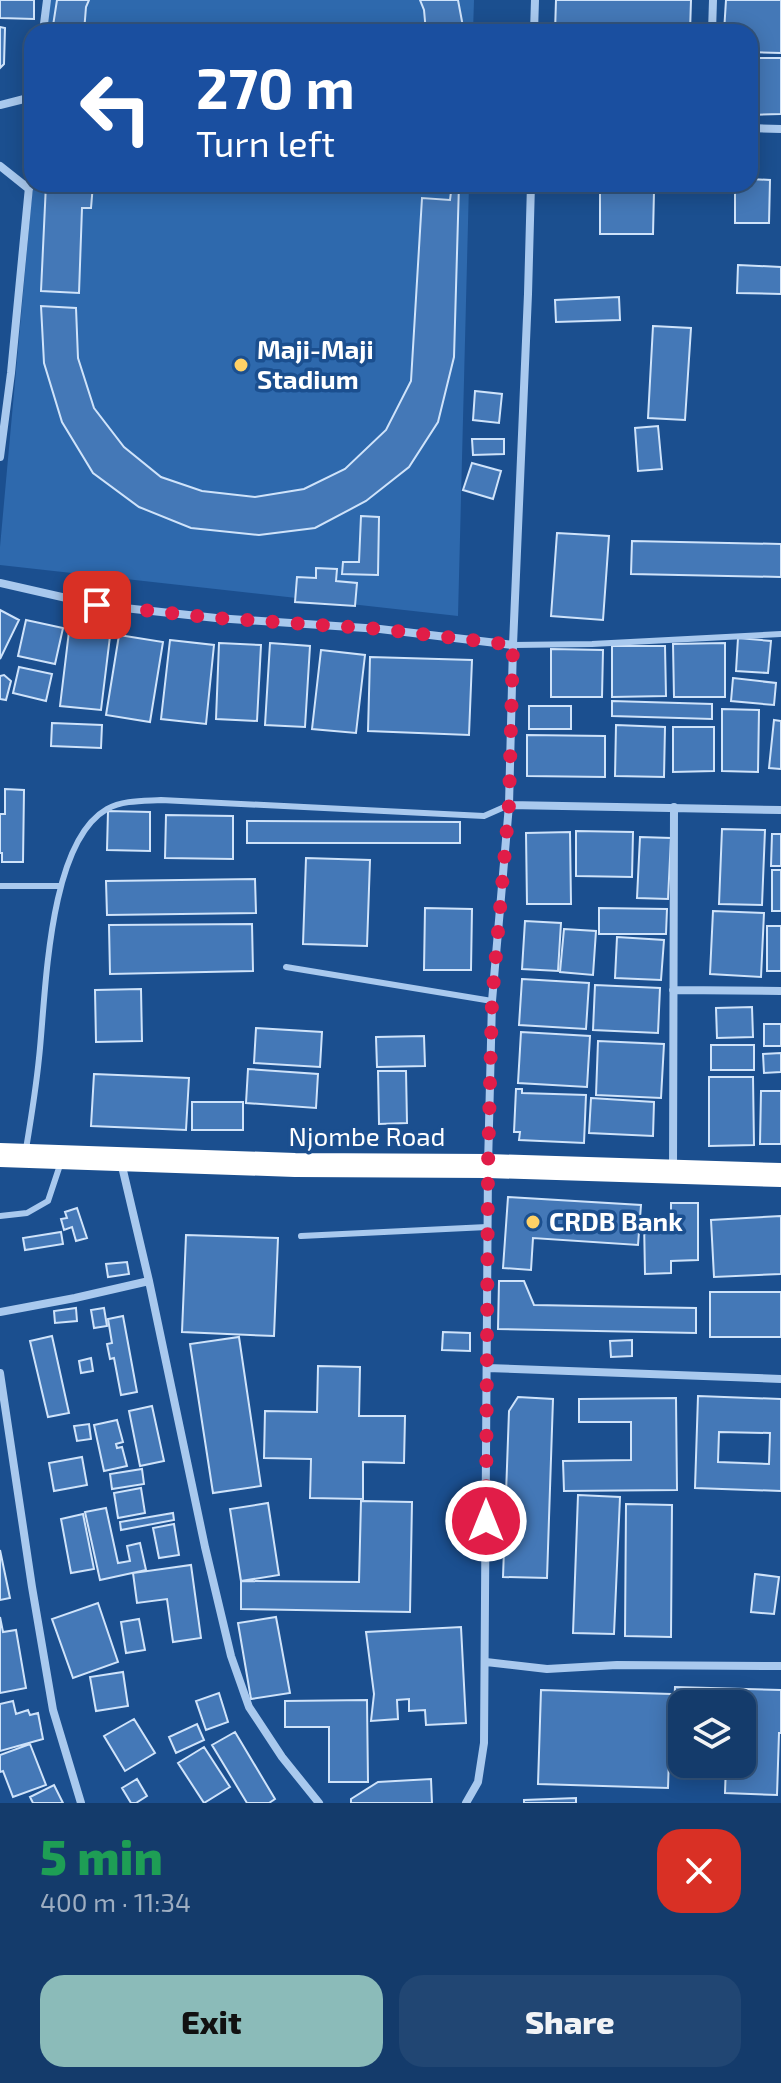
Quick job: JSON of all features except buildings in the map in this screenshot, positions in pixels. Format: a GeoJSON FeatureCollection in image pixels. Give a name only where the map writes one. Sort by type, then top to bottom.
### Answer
{"type":"FeatureCollection","features":[{"type":"Feature","properties":{"kind":"highway","name":"Njombe Road"},"geometry":{"type":"LineString","coordinates":[[0,1155],[295,1165],[488,1166],[781,1175]]}},
{"type":"Feature","properties":{"kind":"street"},"geometry":{"type":"LineString","coordinates":[[44,24],[47,0]]}},
{"type":"Feature","properties":{"kind":"street"},"geometry":{"type":"LineString","coordinates":[[534,24],[535,0]]}},
{"type":"Feature","properties":{"kind":"street"},"geometry":{"type":"LineString","coordinates":[[712,24],[713,0]]}},
{"type":"Feature","properties":{"kind":"street"},"geometry":{"type":"LineString","coordinates":[[0,105],[24,99]]}},
{"type":"Feature","properties":{"kind":"street"},"geometry":{"type":"LineString","coordinates":[[758,128],[781,129]]}},
{"type":"Feature","properties":{"kind":"street"},"geometry":{"type":"LineString","coordinates":[[0,166],[24,185]]}},
{"type":"Feature","properties":{"kind":"street"},"geometry":{"type":"LineString","coordinates":[[0,457],[29,192]]}},
{"type":"Feature","properties":{"kind":"street"},"geometry":{"type":"LineString","coordinates":[[466,1803],[478,1782],[484,1743],[487,1227],[492,1001],[509,805],[531,192]]}},
{"type":"Feature","properties":{"kind":"street"},"geometry":{"type":"LineString","coordinates":[[0,368],[11,373]]}},
{"type":"Feature","properties":{"kind":"street"},"geometry":{"type":"LineString","coordinates":[[0,583],[97,605],[216,618],[380,629],[513,645]]}},
{"type":"Feature","properties":{"kind":"street"},"geometry":{"type":"LineString","coordinates":[[509,805],[781,810]]}},
{"type":"Feature","properties":{"kind":"street"},"geometry":{"type":"LineString","coordinates":[[673,1171],[674,807]]}},
{"type":"Feature","properties":{"kind":"street"},"geometry":{"type":"LineString","coordinates":[[673,990],[781,991]]}},
{"type":"Feature","properties":{"kind":"street"},"geometry":{"type":"LineString","coordinates":[[121,1158],[231,1656],[249,1707],[282,1757],[319,1803]]}},
{"type":"Feature","properties":{"kind":"street"},"geometry":{"type":"LineString","coordinates":[[0,1312],[149,1281]]}},
{"type":"Feature","properties":{"kind":"street"},"geometry":{"type":"LineString","coordinates":[[487,1368],[781,1379]]}},
{"type":"Feature","properties":{"kind":"street"},"geometry":{"type":"LineString","coordinates":[[0,1373],[53,1710],[81,1803]]}},
{"type":"Feature","properties":{"kind":"street"},"geometry":{"type":"LineString","coordinates":[[486,1662],[547,1669],[617,1665],[781,1666]]}},
{"type":"Feature","properties":{"kind":"lane"},"geometry":{"type":"LineString","coordinates":[[513,645],[781,634]]}},
{"type":"Feature","properties":{"kind":"lane"},"geometry":{"type":"LineString","coordinates":[[26,1155],[48,954],[60,886],[81,834],[105,810],[128,801],[176,800],[484,816],[509,805]]}},
{"type":"Feature","properties":{"kind":"lane"},"geometry":{"type":"LineString","coordinates":[[0,886],[60,886]]}},
{"type":"Feature","properties":{"kind":"lane"},"geometry":{"type":"LineString","coordinates":[[286,967],[492,1001]]}},
{"type":"Feature","properties":{"kind":"lane"},"geometry":{"type":"LineString","coordinates":[[0,1216],[27,1213],[48,1201],[63,1156]]}},
{"type":"Feature","properties":{"kind":"lane"},"geometry":{"type":"LineString","coordinates":[[301,1236],[487,1227]]}},
{"type":"Feature","properties":{"kind":"shaded area"},"geometry":{"type":"Polygon","coordinates":[[[49,0],[474,0],[473,24],[48,24],[49,0]]]}},
{"type":"Feature","properties":{"kind":"shaded area","name":"Maji-Maji Stadium"},"geometry":{"type":"Polygon","coordinates":[[[32,192],[469,192],[458,616],[0,565],[32,192]]]}},
{"type":"Feature","properties":{"kind":"place","name":"Maji-Maji Stadium"},"geometry":{"type":"Point","coordinates":[241,365]}},
{"type":"Feature","properties":{"kind":"place","name":"CRDB Bank"},"geometry":{"type":"Point","coordinates":[533,1222]}},
{"type":"Feature","properties":{"kind":"route"},"geometry":{"type":"LineString","coordinates":[[97,605],[216,618],[380,629],[513,645],[509,805],[492,1001],[486,1521]]}}]}
